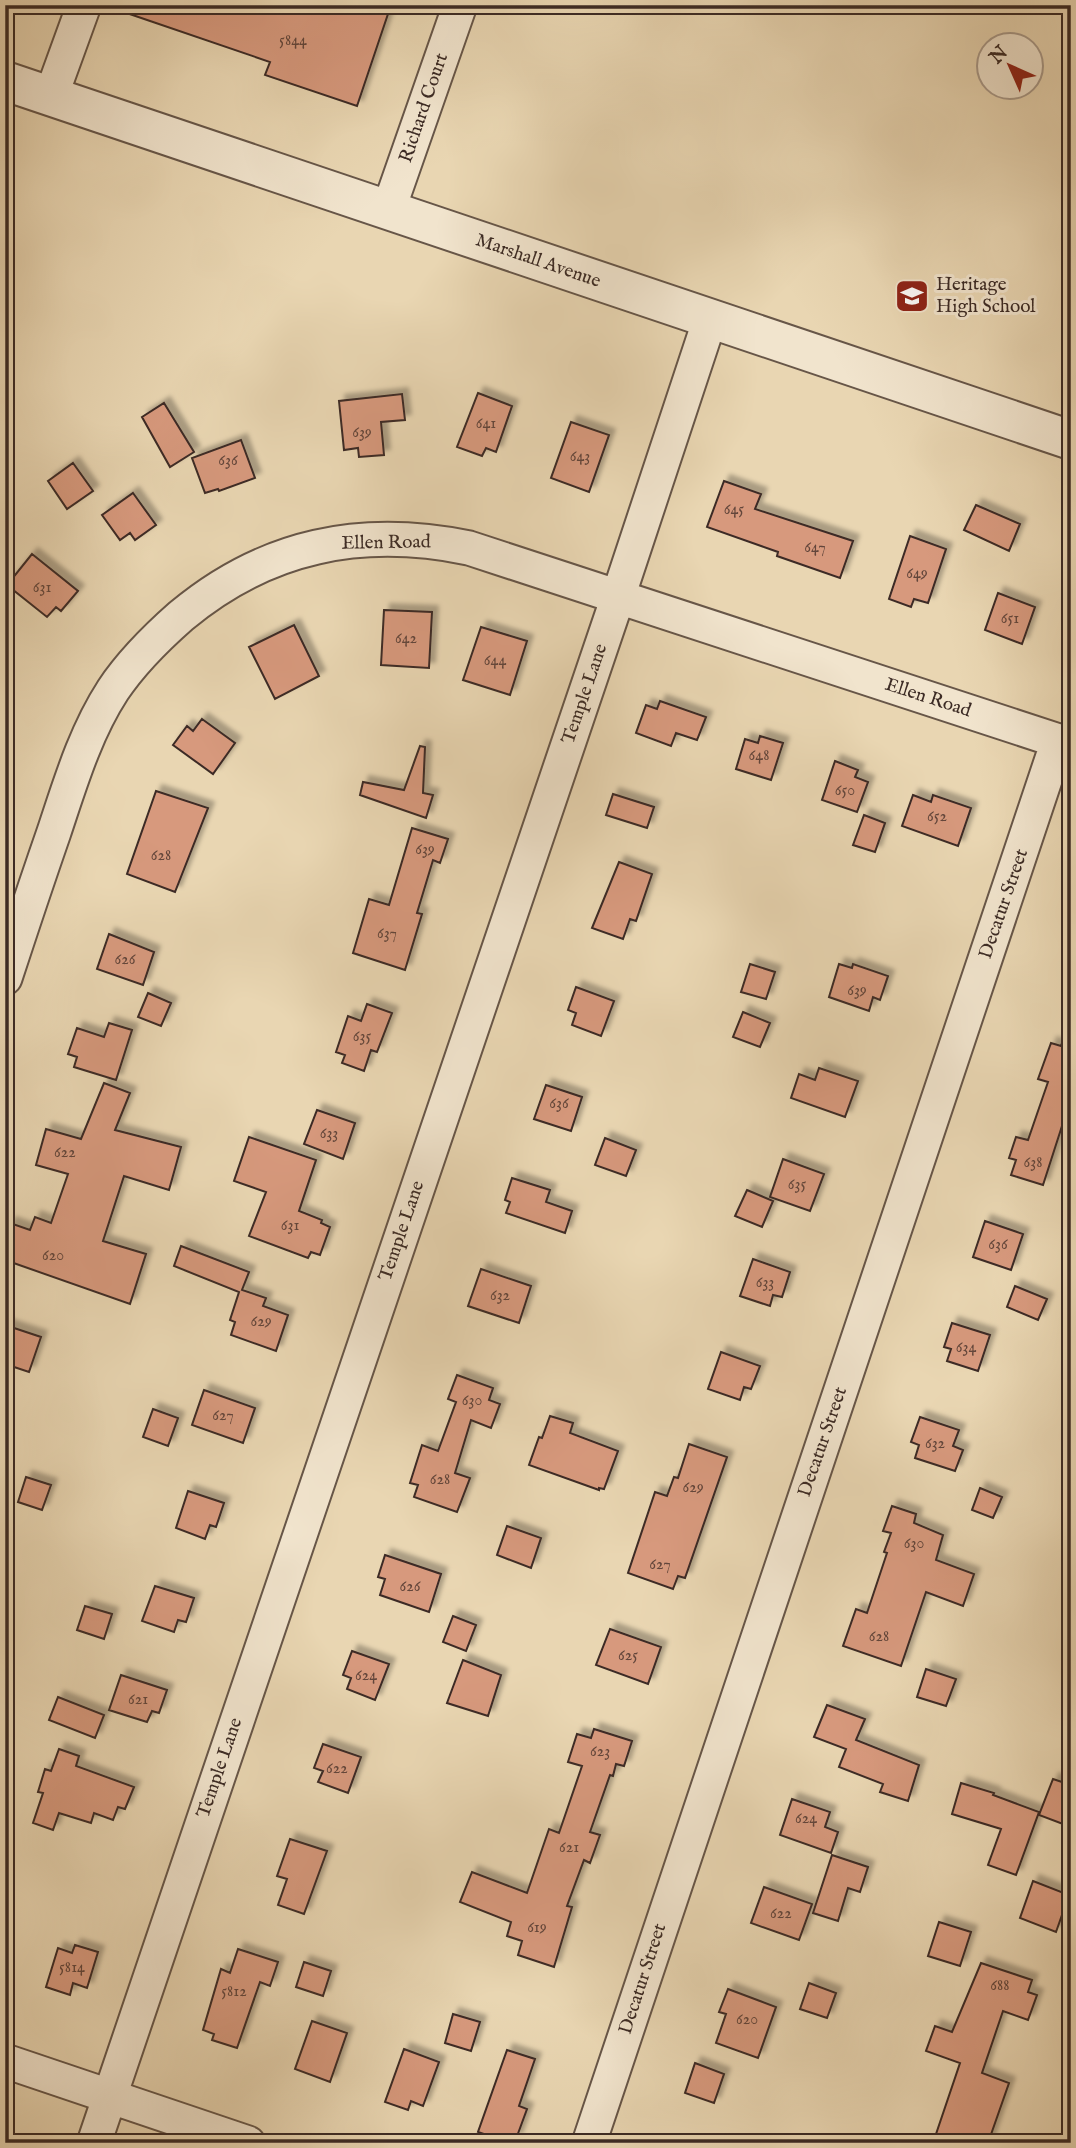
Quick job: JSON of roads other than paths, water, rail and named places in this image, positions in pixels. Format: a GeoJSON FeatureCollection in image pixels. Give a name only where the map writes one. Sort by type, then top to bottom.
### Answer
{"type":"FeatureCollection","features":[{"type":"Feature","properties":{"kind":"street"},"geometry":{"type":"LineString","coordinates":[[51,96],[84,5]]}},
{"type":"Feature","properties":{"kind":"street","name":"Richard Court"},"geometry":{"type":"LineString","coordinates":[[388,211],[460,5]]}},
{"type":"Feature","properties":{"kind":"street","name":"Marshall Avenue"},"geometry":{"type":"LineString","coordinates":[[5,81],[1071,440]]}},
{"type":"Feature","properties":{"kind":"street","name":"Temple Lane"},"geometry":{"type":"LineString","coordinates":[[94,2143],[710,318]]}},
{"type":"Feature","properties":{"kind":"street","name":"Ellen Road"},"geometry":{"type":"LineString","coordinates":[[5,978],[72,777],[90,732],[113,690],[167,628],[197,603],[264,563],[302,550],[368,539],[435,541],[468,548],[1065,743]]}},
{"type":"Feature","properties":{"kind":"street","name":"Decatur Street"},"geometry":{"type":"LineString","coordinates":[[589,2143],[1065,743]]}},
{"type":"Feature","properties":{"kind":"street"},"geometry":{"type":"LineString","coordinates":[[5,2061],[248,2143]]}},
{"type":"Feature","properties":{"kind":"place","name":"Heritage High School"},"geometry":{"type":"Point","coordinates":[912,296]}}]}
